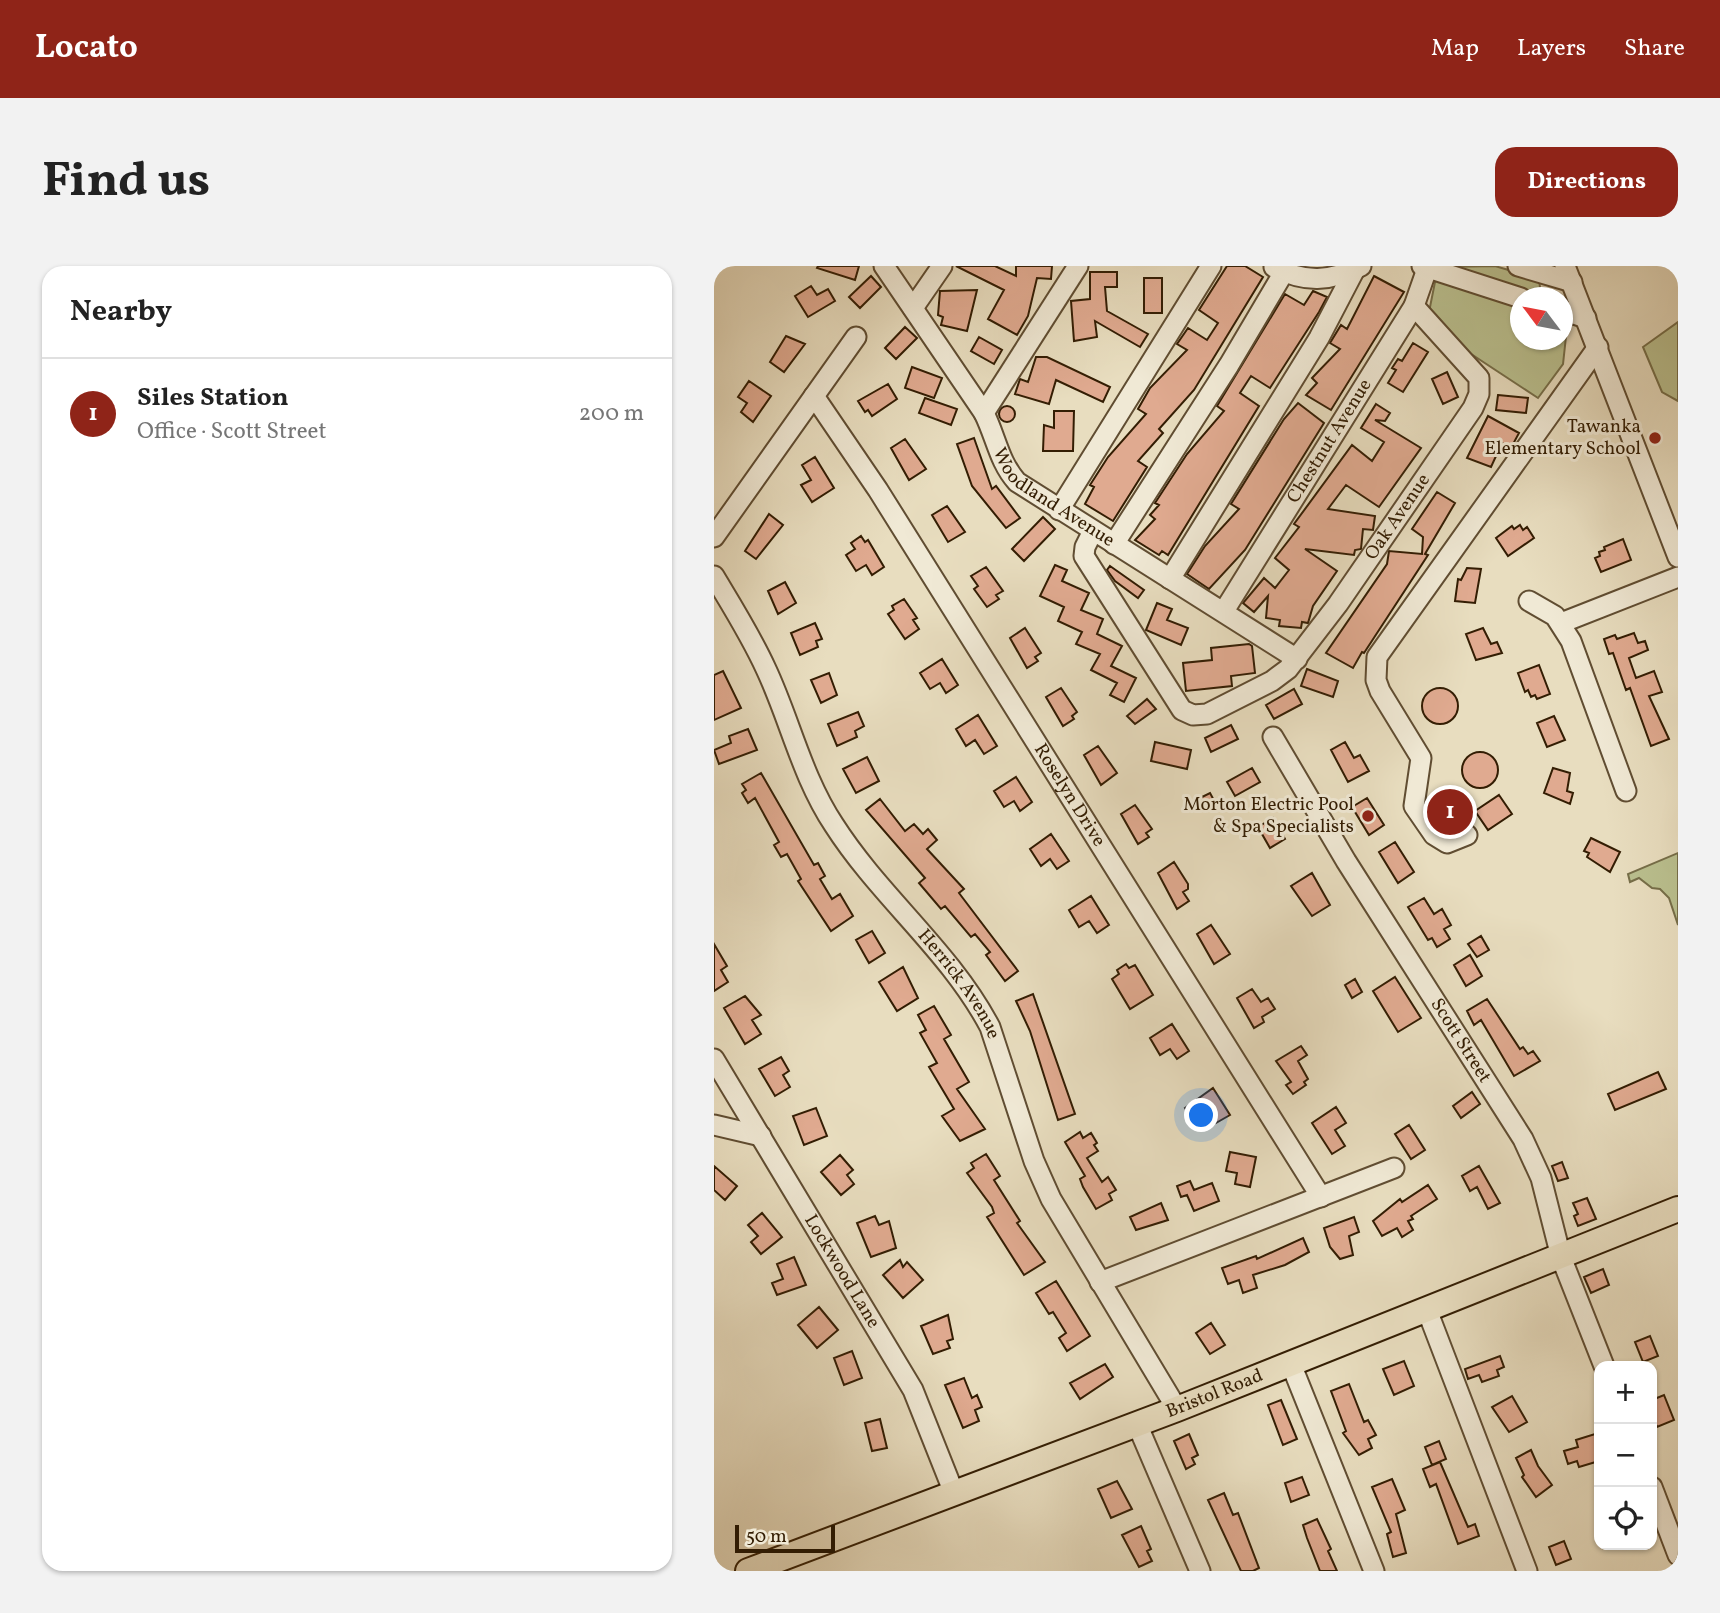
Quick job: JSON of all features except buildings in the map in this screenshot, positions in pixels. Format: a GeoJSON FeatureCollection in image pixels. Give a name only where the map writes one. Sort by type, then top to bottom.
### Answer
{"type":"FeatureCollection","features":[{"type":"Feature","properties":{"kind":"main road","name":"Bristol Road"},"geometry":{"type":"LineString","coordinates":[[748,1571],[1177,1409],[1678,1209]]}},
{"type":"Feature","properties":{"kind":"street","name":"Woodland Avenue"},"geometry":{"type":"LineString","coordinates":[[884,266],[984,414],[994,433],[1000,458],[1012,477],[1059,510],[1297,659]]}},
{"type":"Feature","properties":{"kind":"street"},"geometry":{"type":"LineString","coordinates":[[914,308],[942,266]]}},
{"type":"Feature","properties":{"kind":"street"},"geometry":{"type":"LineString","coordinates":[[984,414],[1078,266]]}},
{"type":"Feature","properties":{"kind":"street"},"geometry":{"type":"LineString","coordinates":[[1059,510],[1211,266]]}},
{"type":"Feature","properties":{"kind":"street"},"geometry":{"type":"LineString","coordinates":[[1518,266],[1569,274],[1678,557]]}},
{"type":"Feature","properties":{"kind":"street"},"geometry":{"type":"LineString","coordinates":[[1426,267],[1510,294]]}},
{"type":"Feature","properties":{"kind":"street","name":"Chestnut Avenue"},"geometry":{"type":"LineString","coordinates":[[1224,611],[1414,306],[1426,267]]}},
{"type":"Feature","properties":{"kind":"street"},"geometry":{"type":"LineString","coordinates":[[1114,544],[1229,365],[1278,269],[1297,278],[1316,280],[1359,268]]}},
{"type":"Feature","properties":{"kind":"street"},"geometry":{"type":"LineString","coordinates":[[1170,579],[1320,338],[1359,268]]}},
{"type":"Feature","properties":{"kind":"street","name":"Oak Avenue"},"geometry":{"type":"LineString","coordinates":[[1093,531],[1085,547],[1084,556],[1177,705],[1186,713],[1201,716],[1272,681],[1297,659],[1370,558],[1473,408],[1479,394],[1479,378],[1414,306]]}},
{"type":"Feature","properties":{"kind":"street"},"geometry":{"type":"LineString","coordinates":[[1573,313],[1586,318]]}},
{"type":"Feature","properties":{"kind":"street"},"geometry":{"type":"LineString","coordinates":[[714,537],[856,337]]}},
{"type":"Feature","properties":{"kind":"street"},"geometry":{"type":"LineString","coordinates":[[1467,835],[1447,843],[1440,840],[1414,806],[1421,758],[1380,691],[1376,680],[1377,657],[1598,348]]}},
{"type":"Feature","properties":{"kind":"street","name":"Roselyn Drive"},"geometry":{"type":"LineString","coordinates":[[814,396],[878,490],[1321,1197]]}},
{"type":"Feature","properties":{"kind":"street","name":"Herrick Avenue"},"geometry":{"type":"LineString","coordinates":[[714,576],[767,670],[825,811],[847,844],[960,978],[980,1009],[990,1027],[1041,1180],[1177,1409]]}},
{"type":"Feature","properties":{"kind":"street"},"geometry":{"type":"LineString","coordinates":[[1561,624],[1678,576]]}},
{"type":"Feature","properties":{"kind":"street"},"geometry":{"type":"LineString","coordinates":[[1529,601],[1542,607],[1561,624],[1571,641],[1626,790]]}},
{"type":"Feature","properties":{"kind":"street","name":"Scott Street"},"geometry":{"type":"LineString","coordinates":[[1273,737],[1334,841],[1523,1139],[1541,1178],[1561,1257],[1602,1361]]}},
{"type":"Feature","properties":{"kind":"street","name":"Lockwood Lane"},"geometry":{"type":"LineString","coordinates":[[714,1059],[913,1390],[954,1493]]}},
{"type":"Feature","properties":{"kind":"street"},"geometry":{"type":"LineString","coordinates":[[714,1125],[761,1136]]}},
{"type":"Feature","properties":{"kind":"street"},"geometry":{"type":"LineString","coordinates":[[1100,1282],[1394,1168]]}},
{"type":"Feature","properties":{"kind":"street"},"geometry":{"type":"LineString","coordinates":[[1427,1310],[1527,1571]]}},
{"type":"Feature","properties":{"kind":"street"},"geometry":{"type":"LineString","coordinates":[[1291,1364],[1374,1571]]}},
{"type":"Feature","properties":{"kind":"street"},"geometry":{"type":"LineString","coordinates":[[1137,1424],[1200,1571]]}},
{"type":"Feature","properties":{"kind":"street"},"geometry":{"type":"LineString","coordinates":[[1657,1500],[1678,1555]]}},
{"type":"Feature","properties":{"kind":"green space"},"geometry":{"type":"Polygon","coordinates":[[[1495,266],[1539,279],[1540,287],[1511,287],[1445,267],[1495,266]]]}},
{"type":"Feature","properties":{"kind":"green space"},"geometry":{"type":"Polygon","coordinates":[[[1436,277],[1510,300],[1510,350],[1565,350],[1563,364],[1538,398],[1459,346],[1429,312],[1436,277]]]}},
{"type":"Feature","properties":{"kind":"green space"},"geometry":{"type":"Polygon","coordinates":[[[1678,322],[1678,401],[1662,392],[1643,347],[1678,322]]]}},
{"type":"Feature","properties":{"kind":"green space"},"geometry":{"type":"Polygon","coordinates":[[[1678,853],[1678,925],[1669,898],[1660,889],[1652,888],[1639,878],[1630,882],[1628,874],[1678,853]]]}},
{"type":"Feature","properties":{"kind":"place","name":"Tawanka Elementary School"},"geometry":{"type":"Point","coordinates":[1655,438]}},
{"type":"Feature","properties":{"kind":"place","name":"Siles Station"},"geometry":{"type":"Point","coordinates":[1450,812]}},
{"type":"Feature","properties":{"kind":"place","name":"Morton Electric Pool & Spa Specialists"},"geometry":{"type":"Point","coordinates":[1368,816]}}]}
